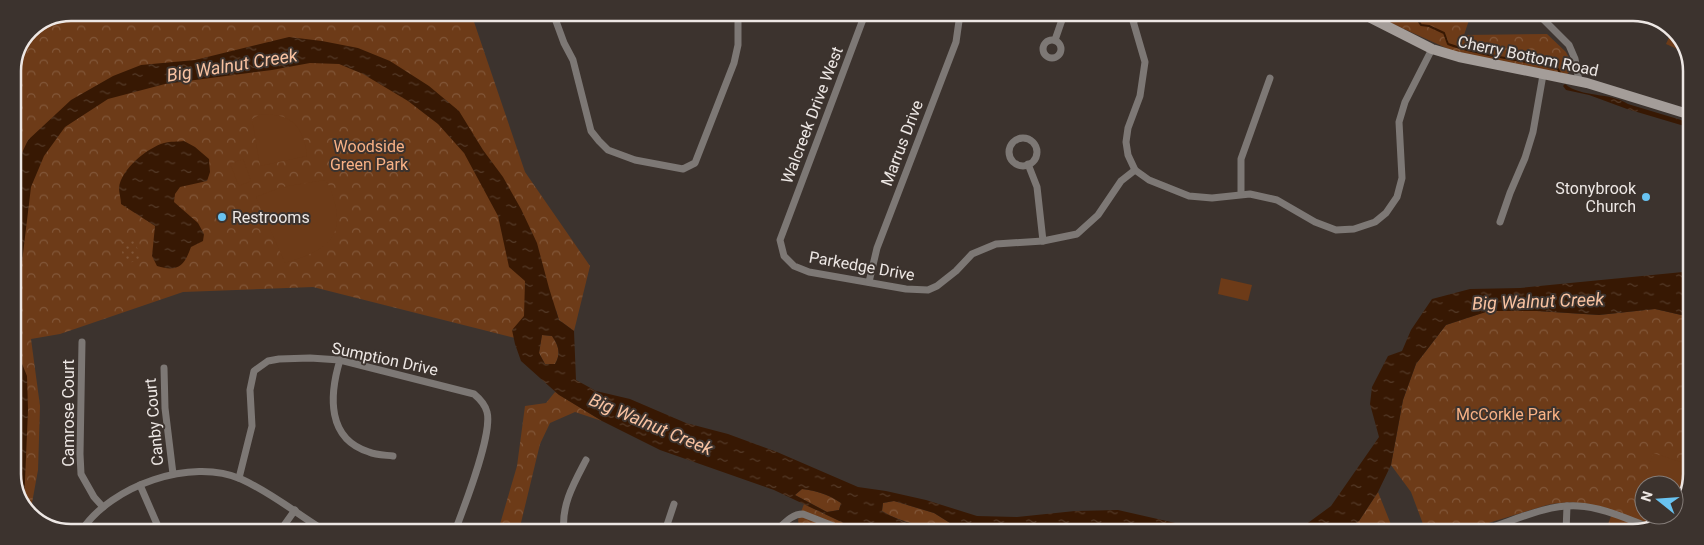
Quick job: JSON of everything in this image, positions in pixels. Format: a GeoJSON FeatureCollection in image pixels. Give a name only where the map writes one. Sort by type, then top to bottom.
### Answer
{"type":"FeatureCollection","features":[{"type":"Feature","properties":{"kind":"main road","name":"Cherry Bottom Road"},"geometry":{"type":"LineString","coordinates":[[1377,21],[1432,48],[1459,57],[1575,80],[1683,112]]}},
{"type":"Feature","properties":{"kind":"street"},"geometry":{"type":"LineString","coordinates":[[556,21],[573,60],[591,130],[608,150],[635,160],[683,169],[691,166],[697,158],[734,63],[738,44],[738,21]]}},
{"type":"Feature","properties":{"kind":"street","name":"Walcreek Drive West"},"geometry":{"type":"LineString","coordinates":[[784,227],[862,21]]}},
{"type":"Feature","properties":{"kind":"street","name":"Marrus Drive"},"geometry":{"type":"LineString","coordinates":[[869,282],[877,248],[956,42],[959,21]]}},
{"type":"Feature","properties":{"kind":"street"},"geometry":{"type":"LineString","coordinates":[[1055,40],[1062,21]]}},
{"type":"Feature","properties":{"kind":"street"},"geometry":{"type":"LineString","coordinates":[[1134,21],[1145,62],[1140,96],[1128,128],[1126,142],[1128,155],[1135,170],[1149,180],[1190,196],[1212,198],[1250,194],[1277,200],[1315,222],[1336,230],[1354,230],[1363,227],[1381,218],[1392,205],[1400,188],[1402,168],[1399,131],[1402,112],[1432,48]]}},
{"type":"Feature","properties":{"kind":"street"},"geometry":{"type":"LineString","coordinates":[[1545,21],[1569,45],[1575,59],[1575,80]]}},
{"type":"Feature","properties":{"kind":"street"},"geometry":{"type":"LineString","coordinates":[[1500,222],[1530,141],[1538,112],[1543,75]]}},
{"type":"Feature","properties":{"kind":"street"},"geometry":{"type":"LineString","coordinates":[[1241,194],[1241,159],[1270,78]]}},
{"type":"Feature","properties":{"kind":"street"},"geometry":{"type":"LineString","coordinates":[[1028,164],[1037,187],[1043,241]]}},
{"type":"Feature","properties":{"kind":"street","name":"Parkedge Drive"},"geometry":{"type":"LineString","coordinates":[[784,227],[780,240],[784,256],[794,266],[809,272],[906,289],[928,290],[937,286],[956,271],[972,254],[996,244],[1043,241],[1077,234],[1098,215],[1121,181],[1135,170]]}},
{"type":"Feature","properties":{"kind":"street","name":"Camrose Court"},"geometry":{"type":"LineString","coordinates":[[82,342],[81,474],[94,497],[103,507]]}},
{"type":"Feature","properties":{"kind":"street","name":"Sumption Drive"},"geometry":{"type":"LineString","coordinates":[[239,478],[252,426],[250,390],[254,370],[268,361],[278,359],[310,358],[340,360],[474,394],[480,398],[488,413],[488,422],[483,448],[457,524]]}},
{"type":"Feature","properties":{"kind":"street"},"geometry":{"type":"LineString","coordinates":[[340,360],[333,394],[336,422],[341,434],[350,442],[369,452],[392,456]]}},
{"type":"Feature","properties":{"kind":"street","name":"Canby Court"},"geometry":{"type":"LineString","coordinates":[[164,368],[165,416],[172,474]]}},
{"type":"Feature","properties":{"kind":"street"},"geometry":{"type":"LineString","coordinates":[[564,524],[564,510],[572,486],[586,460]]}},
{"type":"Feature","properties":{"kind":"street"},"geometry":{"type":"LineString","coordinates":[[87,524],[103,507],[120,494],[172,474],[191,472],[214,473],[239,478],[267,492],[315,524]]}},
{"type":"Feature","properties":{"kind":"street"},"geometry":{"type":"LineString","coordinates":[[140,485],[157,524]]}},
{"type":"Feature","properties":{"kind":"street"},"geometry":{"type":"LineString","coordinates":[[667,524],[674,504]]}},
{"type":"Feature","properties":{"kind":"street"},"geometry":{"type":"LineString","coordinates":[[1501,524],[1549,508],[1567,506],[1584,506],[1638,523]]}},
{"type":"Feature","properties":{"kind":"street"},"geometry":{"type":"LineString","coordinates":[[1566,524],[1567,506]]}},
{"type":"Feature","properties":{"kind":"street"},"geometry":{"type":"LineString","coordinates":[[285,524],[295,510]]}},
{"type":"Feature","properties":{"kind":"street"},"geometry":{"type":"LineString","coordinates":[[783,524],[790,517],[802,514],[826,524]]}},
{"type":"Feature","properties":{"kind":"green space","name":"Woodside Green Park"},"geometry":{"type":"Polygon","coordinates":[[[72,21],[474,21],[525,172],[590,266],[574,331],[559,320],[556,310],[531,342],[313,287],[183,292],[60,334],[31,339],[40,406],[38,470],[32,504],[24,490],[21,477],[21,72],[25,52],[36,36],[52,25],[72,21]]]}},
{"type":"Feature","properties":{"kind":"green space"},"geometry":{"type":"Polygon","coordinates":[[[1386,21],[1469,21],[1464,35],[1547,34],[1566,52],[1574,68],[1566,75],[1455,52],[1386,21]]]}},
{"type":"Feature","properties":{"kind":"green space"},"geometry":{"type":"Polygon","coordinates":[[[1669,38],[1678,49],[1666,44],[1669,38]]]}},
{"type":"Feature","properties":{"kind":"green space"},"geometry":{"type":"Polygon","coordinates":[[[259,115],[279,116],[294,123],[303,137],[307,156],[260,166],[252,119],[259,115]]]}},
{"type":"Feature","properties":{"kind":"green space"},"geometry":{"type":"Polygon","coordinates":[[[243,159],[251,181],[239,186],[230,164],[243,159]]]}},
{"type":"Feature","properties":{"kind":"green space"},"geometry":{"type":"Polygon","coordinates":[[[325,180],[333,195],[337,217],[336,228],[332,237],[318,250],[285,263],[256,197],[282,187],[325,180]]]}},
{"type":"Feature","properties":{"kind":"green space"},"geometry":{"type":"Polygon","coordinates":[[[134,239],[141,259],[126,264],[119,243],[134,239]]]}},
{"type":"Feature","properties":{"kind":"green space"},"geometry":{"type":"Polygon","coordinates":[[[1221,278],[1252,285],[1248,301],[1218,294],[1221,278]]]}},
{"type":"Feature","properties":{"kind":"green space","name":"McCorkle Park"},"geometry":{"type":"Polygon","coordinates":[[[1655,309],[1683,315],[1683,475],[1634,475],[1634,524],[1608,524],[1613,511],[1588,504],[1565,503],[1547,505],[1485,524],[1423,524],[1411,492],[1391,465],[1403,400],[1416,364],[1446,325],[1488,311],[1537,311],[1599,315],[1655,309]]]}},
{"type":"Feature","properties":{"kind":"green space"},"geometry":{"type":"Polygon","coordinates":[[[542,335],[552,336],[556,343],[559,353],[555,364],[545,364],[539,353],[542,335]]]}},
{"type":"Feature","properties":{"kind":"green space"},"geometry":{"type":"Polygon","coordinates":[[[555,392],[602,421],[575,412],[550,423],[540,444],[521,524],[500,524],[517,466],[525,406],[546,403],[555,392]]]}},
{"type":"Feature","properties":{"kind":"green space"},"geometry":{"type":"Polygon","coordinates":[[[1653,453],[1683,463],[1683,474],[1646,475],[1653,453]]]}},
{"type":"Feature","properties":{"kind":"green space"},"geometry":{"type":"Polygon","coordinates":[[[802,489],[832,497],[841,503],[839,510],[827,512],[795,495],[802,489]]]}},
{"type":"Feature","properties":{"kind":"green space"},"geometry":{"type":"Polygon","coordinates":[[[1378,492],[1391,524],[1354,524],[1359,521],[1378,492]]]}},
{"type":"Feature","properties":{"kind":"green space"},"geometry":{"type":"Polygon","coordinates":[[[894,501],[934,513],[950,523],[914,524],[897,519],[882,511],[883,503],[894,501]]]}},
{"type":"Feature","properties":{"kind":"green space"},"geometry":{"type":"Polygon","coordinates":[[[804,504],[846,524],[799,524],[798,520],[804,504]]]}},
{"type":"Feature","properties":{"kind":"water","name":"Big Walnut Creek"},"geometry":{"type":"Polygon","coordinates":[[[289,37],[358,48],[390,61],[429,86],[459,111],[483,150],[503,177],[521,209],[537,243],[559,320],[574,331],[576,380],[596,391],[630,399],[686,423],[728,434],[777,452],[858,487],[926,500],[977,516],[1017,517],[1075,511],[1118,510],[1180,524],[950,524],[934,513],[894,501],[883,503],[882,511],[914,524],[846,524],[774,490],[660,450],[602,421],[559,395],[521,361],[512,330],[524,316],[525,281],[509,267],[498,216],[464,153],[438,124],[408,101],[363,74],[339,64],[310,63],[165,84],[108,99],[65,127],[44,156],[31,187],[21,270],[21,155],[28,140],[71,100],[113,76],[141,65],[195,60],[289,37]],[[542,335],[539,353],[545,364],[555,364],[559,353],[552,336],[542,335]],[[802,489],[795,495],[827,512],[839,510],[841,503],[836,500],[818,492],[802,489]]]}},
{"type":"Feature","properties":{"kind":"water"},"geometry":{"type":"Polygon","coordinates":[[[1565,84],[1579,91],[1621,100],[1628,104],[1683,121],[1683,126],[1627,109],[1589,95],[1566,90],[1563,86],[1565,84]]]}},
{"type":"Feature","properties":{"kind":"water"},"geometry":{"type":"Polygon","coordinates":[[[184,141],[195,147],[209,159],[210,172],[207,181],[180,187],[175,194],[174,202],[198,223],[204,234],[203,241],[191,247],[186,259],[179,266],[164,268],[157,266],[152,256],[155,226],[121,204],[119,188],[124,174],[143,154],[164,143],[184,141]]]}},
{"type":"Feature","properties":{"kind":"water","name":"Big Walnut Creek"},"geometry":{"type":"Polygon","coordinates":[[[1683,272],[1683,315],[1655,309],[1599,315],[1537,311],[1489,311],[1446,325],[1416,364],[1403,400],[1391,465],[1378,492],[1359,521],[1354,524],[1306,524],[1331,506],[1379,437],[1370,404],[1372,387],[1388,356],[1402,351],[1411,330],[1432,299],[1470,289],[1520,288],[1683,272]]]}},
{"type":"Feature","properties":{"kind":"water"},"geometry":{"type":"Polygon","coordinates":[[[21,361],[27,376],[28,410],[25,491],[21,477],[21,361]]]}},
{"type":"Feature","properties":{"kind":"waterway"},"geometry":{"type":"LineString","coordinates":[[1418,21],[1421,25],[1429,26],[1444,33],[1448,44],[1475,52],[1558,69],[1560,73]]}},
{"type":"Feature","properties":{"kind":"place","name":"Stonybrook Church"},"geometry":{"type":"Point","coordinates":[1646,197]}},
{"type":"Feature","properties":{"kind":"place","name":"Restrooms"},"geometry":{"type":"Point","coordinates":[222,217]}}]}
